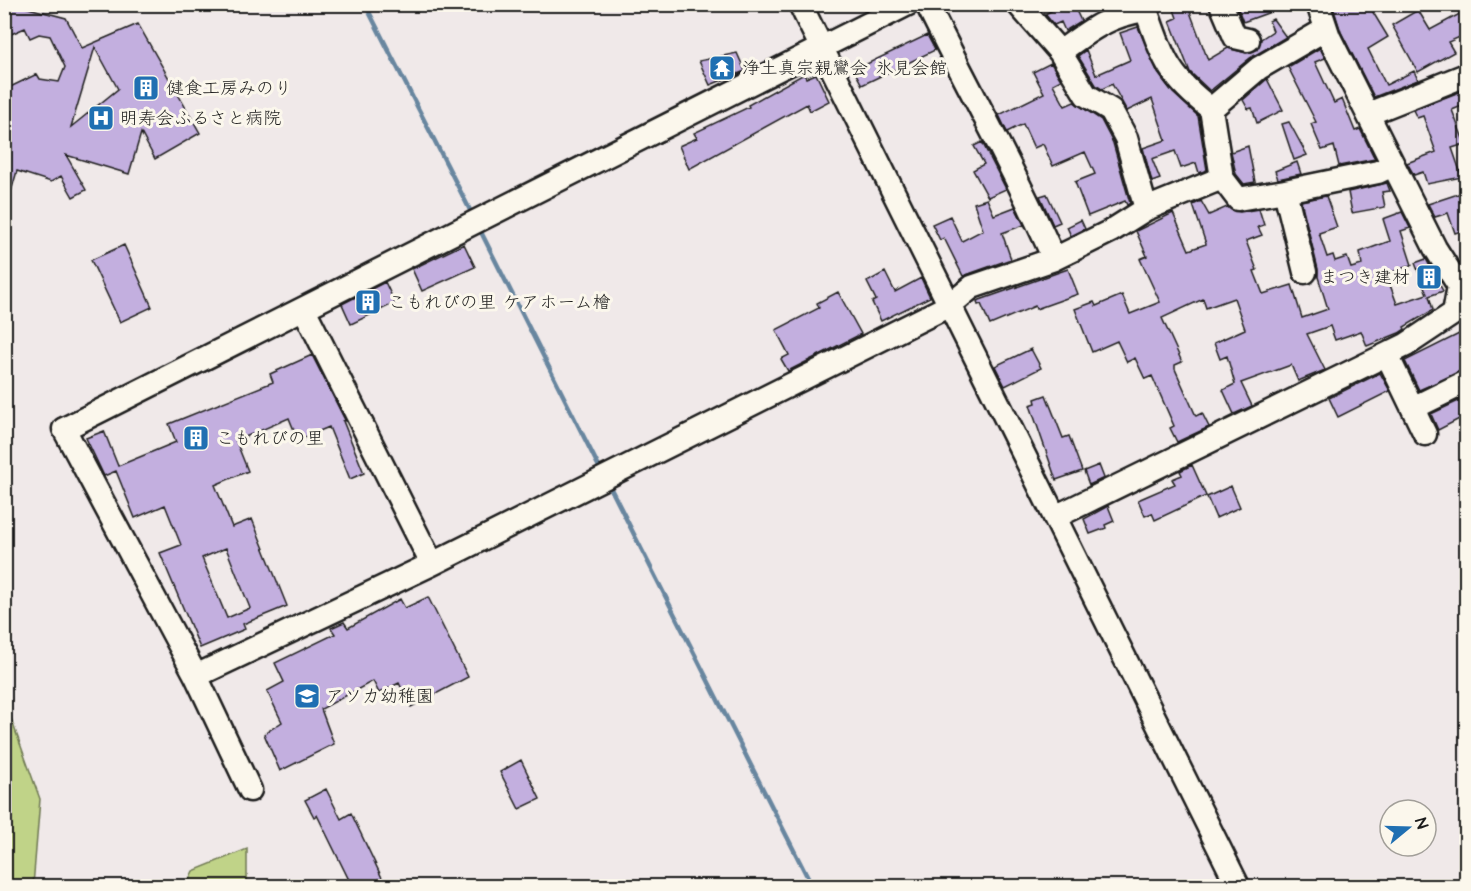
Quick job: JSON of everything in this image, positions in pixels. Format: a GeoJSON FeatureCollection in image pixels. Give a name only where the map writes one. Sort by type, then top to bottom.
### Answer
{"type":"FeatureCollection","features":[{"type":"Feature","properties":{"kind":"street"},"geometry":{"type":"LineString","coordinates":[[801,4],[1238,886]]}},
{"type":"Feature","properties":{"kind":"street"},"geometry":{"type":"LineString","coordinates":[[250,790],[196,676],[64,429],[908,4]]}},
{"type":"Feature","properties":{"kind":"street"},"geometry":{"type":"LineString","coordinates":[[927,4],[972,98],[1021,185],[1054,259]]}},
{"type":"Feature","properties":{"kind":"street"},"geometry":{"type":"LineString","coordinates":[[1018,4],[1060,52],[1086,95],[1111,110],[1126,138],[1146,208]]}},
{"type":"Feature","properties":{"kind":"street"},"geometry":{"type":"LineString","coordinates":[[1221,4],[1235,37],[1248,40]]}},
{"type":"Feature","properties":{"kind":"street"},"geometry":{"type":"LineString","coordinates":[[1055,517],[1406,345],[1454,312],[1463,287],[1435,248],[1326,30],[1318,4]]}},
{"type":"Feature","properties":{"kind":"street"},"geometry":{"type":"LineString","coordinates":[[1060,52],[1100,22],[1123,14],[1153,8],[1164,60],[1183,88],[1211,109],[1222,178],[1238,199],[1378,172],[1393,165]]}},
{"type":"Feature","properties":{"kind":"street"},"geometry":{"type":"LineString","coordinates":[[1211,109],[1259,68],[1326,30]]}},
{"type":"Feature","properties":{"kind":"street"},"geometry":{"type":"LineString","coordinates":[[1368,114],[1467,75]]}},
{"type":"Feature","properties":{"kind":"street"},"geometry":{"type":"LineString","coordinates":[[196,676],[432,564],[950,305],[972,287],[1054,259],[1111,231],[1146,208],[1222,178]]}},
{"type":"Feature","properties":{"kind":"street"},"geometry":{"type":"LineString","coordinates":[[1286,191],[1305,272]]}},
{"type":"Feature","properties":{"kind":"street"},"geometry":{"type":"LineString","coordinates":[[304,310],[432,564]]}},
{"type":"Feature","properties":{"kind":"street"},"geometry":{"type":"LineString","coordinates":[[1387,354],[1425,434]]}},
{"type":"Feature","properties":{"kind":"street"},"geometry":{"type":"LineString","coordinates":[[1413,408],[1467,382]]}},
{"type":"Feature","properties":{"kind":"green space"},"geometry":{"type":"Polygon","coordinates":[[[5,702],[40,799],[33,886],[5,886],[5,702]]]}},
{"type":"Feature","properties":{"kind":"green space"},"geometry":{"type":"Polygon","coordinates":[[[247,849],[247,886],[186,886],[193,871],[247,849]]]}},
{"type":"Feature","properties":{"kind":"building"},"geometry":{"type":"Polygon","coordinates":[[[13,4],[66,18],[82,48],[138,24],[200,133],[155,159],[141,133],[129,174],[66,155],[86,190],[73,197],[61,176],[51,182],[17,171],[8,202],[4,202],[4,90],[37,74],[40,79],[59,82],[65,67],[50,36],[39,34],[30,38],[25,28],[4,37],[4,9],[13,4]],[[95,47],[71,127],[118,89],[95,47]]]}},
{"type":"Feature","properties":{"kind":"building"},"geometry":{"type":"Polygon","coordinates":[[[1064,4],[1073,4],[1081,21],[1065,31],[1061,22],[1054,25],[1045,14],[1064,4]]]}},
{"type":"Feature","properties":{"kind":"building"},"geometry":{"type":"Polygon","coordinates":[[[1172,4],[1187,4],[1208,60],[1228,48],[1246,53],[1257,50],[1261,39],[1273,31],[1269,21],[1273,19],[1286,37],[1250,58],[1210,91],[1190,72],[1170,21],[1177,18],[1172,4]]]}},
{"type":"Feature","properties":{"kind":"building"},"geometry":{"type":"Polygon","coordinates":[[[1241,4],[1287,4],[1287,6],[1243,22],[1237,6],[1241,4]]]}},
{"type":"Feature","properties":{"kind":"building"},"geometry":{"type":"Polygon","coordinates":[[[1332,4],[1368,4],[1388,37],[1368,49],[1386,85],[1414,71],[1418,80],[1374,97],[1341,32],[1332,4]]]}},
{"type":"Feature","properties":{"kind":"building"},"geometry":{"type":"Polygon","coordinates":[[[1418,10],[1430,30],[1467,10],[1467,34],[1448,42],[1454,52],[1418,72],[1392,25],[1418,10]]]}},
{"type":"Feature","properties":{"kind":"building"},"geometry":{"type":"Polygon","coordinates":[[[1138,27],[1158,73],[1173,93],[1198,116],[1207,170],[1199,173],[1196,163],[1181,168],[1175,151],[1152,159],[1160,179],[1152,182],[1143,148],[1166,140],[1152,99],[1127,111],[1112,84],[1102,89],[1096,85],[1078,56],[1086,50],[1096,75],[1130,60],[1120,33],[1138,27]]]}},
{"type":"Feature","properties":{"kind":"building"},"geometry":{"type":"Polygon","coordinates":[[[927,35],[935,50],[862,85],[854,70],[927,35]]]}},
{"type":"Feature","properties":{"kind":"building"},"geometry":{"type":"Polygon","coordinates":[[[1320,48],[1325,58],[1315,62],[1334,103],[1342,99],[1355,131],[1360,129],[1375,159],[1339,166],[1334,146],[1322,150],[1311,124],[1316,122],[1288,67],[1320,48]]]}},
{"type":"Feature","properties":{"kind":"building","name":"浄土真宗親鸞会 氷見会館"},"geometry":{"type":"Polygon","coordinates":[[[737,53],[745,71],[710,85],[699,61],[737,53]]]}},
{"type":"Feature","properties":{"kind":"building"},"geometry":{"type":"Polygon","coordinates":[[[1051,63],[1061,80],[1053,84],[1065,106],[1074,102],[1101,120],[1113,143],[1130,203],[1127,205],[1125,201],[1088,216],[1075,182],[1095,174],[1085,152],[1053,166],[1043,144],[1034,148],[1023,124],[1007,132],[999,115],[1044,93],[1033,72],[1051,63]]]}},
{"type":"Feature","properties":{"kind":"building"},"geometry":{"type":"Polygon","coordinates":[[[804,74],[806,78],[816,74],[829,101],[810,111],[807,104],[689,169],[679,146],[697,138],[694,133],[749,107],[748,105],[804,74]]]}},
{"type":"Feature","properties":{"kind":"building"},"geometry":{"type":"Polygon","coordinates":[[[1267,79],[1283,110],[1257,123],[1252,108],[1248,109],[1243,100],[1267,79]]]}},
{"type":"Feature","properties":{"kind":"building"},"geometry":{"type":"Polygon","coordinates":[[[1467,89],[1467,104],[1452,110],[1465,144],[1452,148],[1462,177],[1427,184],[1423,172],[1414,175],[1407,163],[1436,152],[1423,116],[1417,118],[1413,110],[1467,89]]]}},
{"type":"Feature","properties":{"kind":"building"},"geometry":{"type":"Polygon","coordinates":[[[1289,122],[1307,155],[1294,160],[1282,124],[1289,122]]]}},
{"type":"Feature","properties":{"kind":"building"},"geometry":{"type":"Polygon","coordinates":[[[982,142],[1006,189],[988,197],[973,170],[984,164],[974,146],[982,142]]]}},
{"type":"Feature","properties":{"kind":"building"},"geometry":{"type":"Polygon","coordinates":[[[1248,146],[1255,182],[1244,184],[1236,174],[1231,152],[1248,146]]]}},
{"type":"Feature","properties":{"kind":"building"},"geometry":{"type":"Polygon","coordinates":[[[1297,162],[1301,174],[1278,179],[1275,171],[1297,162]]]}},
{"type":"Feature","properties":{"kind":"building"},"geometry":{"type":"Polygon","coordinates":[[[1387,183],[1390,191],[1382,192],[1385,207],[1352,213],[1348,192],[1387,183]]]}},
{"type":"Feature","properties":{"kind":"building"},"geometry":{"type":"Polygon","coordinates":[[[1467,191],[1467,229],[1455,233],[1448,213],[1435,217],[1428,204],[1467,191]]]}},
{"type":"Feature","properties":{"kind":"building"},"geometry":{"type":"Polygon","coordinates":[[[1047,194],[1060,222],[1053,225],[1040,196],[1047,194]]]}},
{"type":"Feature","properties":{"kind":"building"},"geometry":{"type":"Polygon","coordinates":[[[1326,196],[1337,227],[1319,233],[1327,257],[1333,255],[1335,261],[1347,257],[1351,268],[1362,265],[1360,252],[1390,241],[1383,219],[1402,212],[1410,228],[1401,231],[1412,265],[1386,274],[1397,304],[1427,294],[1415,263],[1426,259],[1443,291],[1429,296],[1433,310],[1404,327],[1405,329],[1399,333],[1367,346],[1361,331],[1335,340],[1330,326],[1307,334],[1325,370],[1298,381],[1291,365],[1241,383],[1252,406],[1234,414],[1223,390],[1235,384],[1227,356],[1220,359],[1214,343],[1245,329],[1234,298],[1206,308],[1203,299],[1162,318],[1182,362],[1175,365],[1175,369],[1196,416],[1202,413],[1209,427],[1177,442],[1170,428],[1174,426],[1152,376],[1145,379],[1135,358],[1127,362],[1117,341],[1092,352],[1075,309],[1094,302],[1096,306],[1122,295],[1130,314],[1160,302],[1140,259],[1147,256],[1136,231],[1173,213],[1189,250],[1206,244],[1193,205],[1201,201],[1209,215],[1227,207],[1240,212],[1259,209],[1264,225],[1258,227],[1262,235],[1246,241],[1263,294],[1292,285],[1302,318],[1328,309],[1318,277],[1301,201],[1326,196]]]}},
{"type":"Feature","properties":{"kind":"building"},"geometry":{"type":"Polygon","coordinates":[[[987,199],[994,215],[1015,207],[1024,225],[1002,233],[1011,259],[963,276],[944,238],[940,240],[932,224],[950,216],[962,241],[983,230],[974,203],[987,199]]]}},
{"type":"Feature","properties":{"kind":"building"},"geometry":{"type":"Polygon","coordinates":[[[1081,220],[1085,229],[1071,236],[1067,227],[1081,220]]]}},
{"type":"Feature","properties":{"kind":"building"},"geometry":{"type":"Polygon","coordinates":[[[464,244],[475,267],[422,291],[412,269],[464,244]]]}},
{"type":"Feature","properties":{"kind":"building"},"geometry":{"type":"Polygon","coordinates":[[[124,245],[152,307],[120,322],[91,260],[124,245]]]}},
{"type":"Feature","properties":{"kind":"building"},"geometry":{"type":"Polygon","coordinates":[[[1068,269],[1078,294],[1036,309],[1035,306],[990,325],[981,304],[978,305],[977,301],[1068,269]]]}},
{"type":"Feature","properties":{"kind":"building"},"geometry":{"type":"Polygon","coordinates":[[[885,272],[895,292],[921,278],[930,297],[881,321],[872,302],[876,300],[867,282],[885,272]]]}},
{"type":"Feature","properties":{"kind":"building","name":"こもれびの里 ケアホーム檜"},"geometry":{"type":"Polygon","coordinates":[[[385,282],[395,303],[351,324],[342,304],[385,282]]]}},
{"type":"Feature","properties":{"kind":"building"},"geometry":{"type":"Polygon","coordinates":[[[838,292],[861,334],[788,371],[781,359],[789,355],[776,330],[819,308],[817,303],[838,292]]]}},
{"type":"Feature","properties":{"kind":"building"},"geometry":{"type":"Polygon","coordinates":[[[1467,330],[1467,369],[1419,390],[1405,361],[1467,330]]]}},
{"type":"Feature","properties":{"kind":"building"},"geometry":{"type":"Polygon","coordinates":[[[1031,349],[1041,368],[1005,386],[995,366],[1031,349]]]}},
{"type":"Feature","properties":{"kind":"building"},"geometry":{"type":"Polygon","coordinates":[[[312,355],[345,420],[343,421],[364,473],[350,479],[329,427],[298,440],[289,418],[236,441],[248,471],[215,485],[232,527],[252,519],[287,606],[243,624],[245,629],[200,648],[160,553],[181,545],[165,505],[135,518],[116,471],[104,476],[86,438],[104,431],[118,466],[176,442],[169,424],[273,382],[270,374],[312,355]],[[226,548],[202,558],[227,618],[250,608],[226,548]]]}},
{"type":"Feature","properties":{"kind":"building"},"geometry":{"type":"Polygon","coordinates":[[[1380,373],[1390,391],[1338,417],[1329,398],[1380,373]]]}},
{"type":"Feature","properties":{"kind":"building"},"geometry":{"type":"Polygon","coordinates":[[[1046,395],[1063,438],[1069,436],[1082,471],[1056,480],[1030,405],[1036,403],[1035,399],[1046,395]]]}},
{"type":"Feature","properties":{"kind":"building"},"geometry":{"type":"Polygon","coordinates":[[[1467,397],[1467,415],[1438,430],[1431,414],[1467,397]]]}},
{"type":"Feature","properties":{"kind":"building"},"geometry":{"type":"Polygon","coordinates":[[[1099,465],[1104,478],[1089,485],[1084,471],[1099,465]]]}},
{"type":"Feature","properties":{"kind":"building"},"geometry":{"type":"Polygon","coordinates":[[[1192,465],[1206,496],[1155,520],[1152,513],[1145,516],[1138,500],[1175,484],[1172,479],[1182,475],[1180,471],[1192,465]]]}},
{"type":"Feature","properties":{"kind":"building"},"geometry":{"type":"Polygon","coordinates":[[[1231,486],[1240,507],[1216,518],[1207,497],[1231,486]]]}},
{"type":"Feature","properties":{"kind":"building"},"geometry":{"type":"Polygon","coordinates":[[[1108,506],[1114,521],[1105,525],[1106,528],[1090,534],[1084,519],[1108,506]]]}},
{"type":"Feature","properties":{"kind":"building"},"geometry":{"type":"Polygon","coordinates":[[[428,597],[468,677],[411,707],[399,683],[379,693],[373,681],[321,709],[334,744],[280,771],[264,734],[282,722],[267,691],[284,682],[275,663],[335,634],[331,628],[344,622],[348,628],[400,599],[405,608],[428,597]]]}},
{"type":"Feature","properties":{"kind":"building"},"geometry":{"type":"Polygon","coordinates":[[[521,760],[540,799],[519,809],[500,772],[521,760]]]}},
{"type":"Feature","properties":{"kind":"building"},"geometry":{"type":"Polygon","coordinates":[[[326,789],[341,819],[351,813],[382,878],[365,886],[352,886],[317,815],[314,817],[305,800],[326,789]]]}},
{"type":"Feature","properties":{"kind":"waterway"},"geometry":{"type":"LineString","coordinates":[[365,4],[473,216]]}},
{"type":"Feature","properties":{"kind":"waterway"},"geometry":{"type":"LineString","coordinates":[[478,226],[601,471]]}},
{"type":"Feature","properties":{"kind":"waterway"},"geometry":{"type":"LineString","coordinates":[[608,483],[812,886]]}},
{"type":"Feature","properties":{"kind":"place","name":"浄土真宗親鸞会 氷見会館"},"geometry":{"type":"Point","coordinates":[722,68]}},
{"type":"Feature","properties":{"kind":"place","name":"健食工房みのり"},"geometry":{"type":"Point","coordinates":[146,88]}},
{"type":"Feature","properties":{"kind":"place","name":"明寿会ふるさと病院"},"geometry":{"type":"Point","coordinates":[101,118]}},
{"type":"Feature","properties":{"kind":"place","name":"まつき建材"},"geometry":{"type":"Point","coordinates":[1429,277]}},
{"type":"Feature","properties":{"kind":"place","name":"こもれびの里 ケアホーム檜"},"geometry":{"type":"Point","coordinates":[368,302]}},
{"type":"Feature","properties":{"kind":"place","name":"こもれびの里"},"geometry":{"type":"Point","coordinates":[196,438]}},
{"type":"Feature","properties":{"kind":"place","name":"アソカ幼稚園"},"geometry":{"type":"Point","coordinates":[307,696]}}]}
